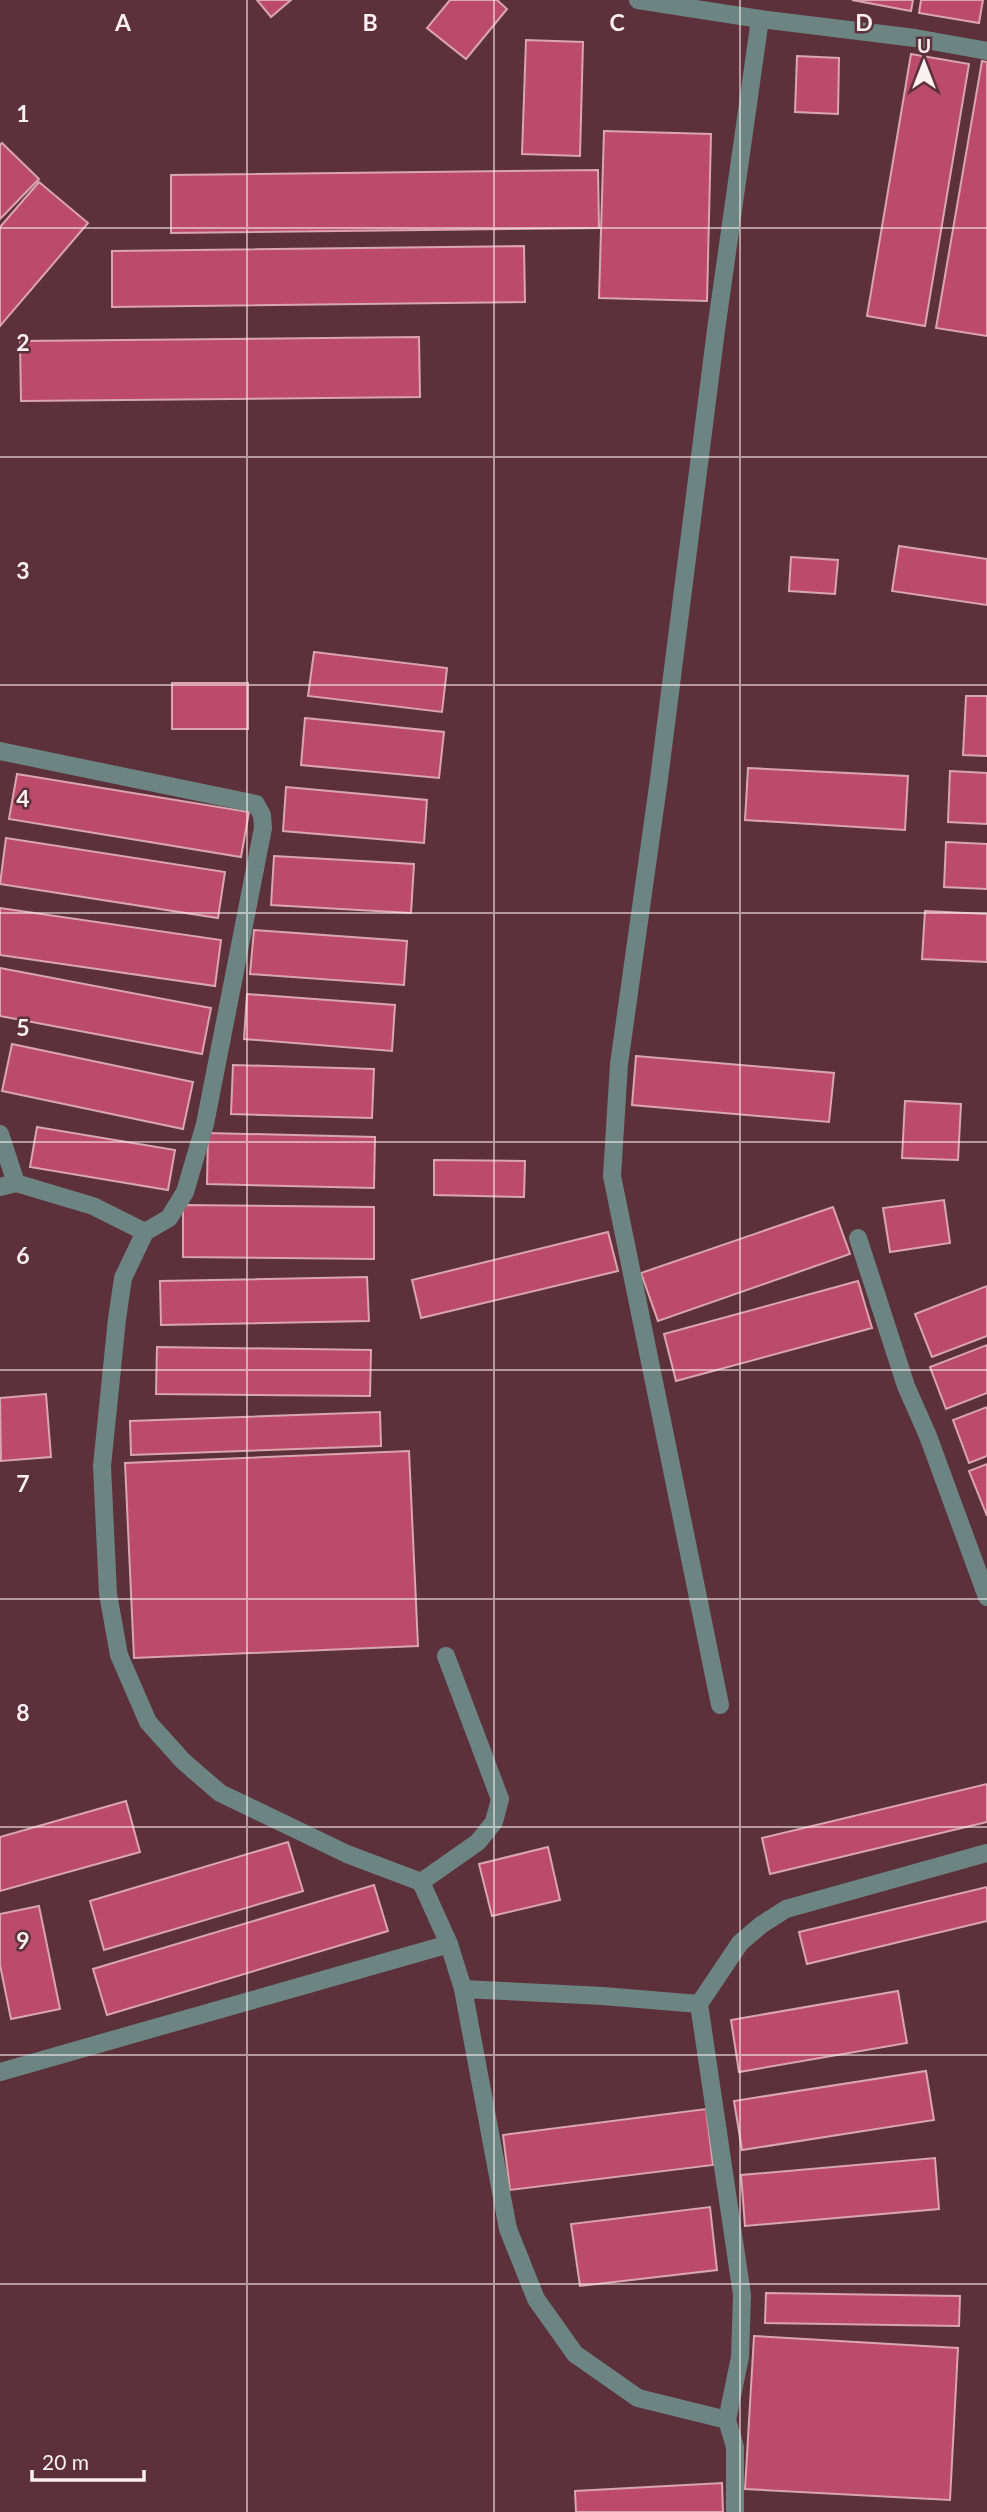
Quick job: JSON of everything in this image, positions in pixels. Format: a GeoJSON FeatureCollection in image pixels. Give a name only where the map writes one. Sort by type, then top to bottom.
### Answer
{"type":"FeatureCollection","features":[{"type":"Feature","properties":{"kind":"lane"},"geometry":{"type":"LineString","coordinates":[[638,0],[760,19],[915,38],[987,51]]}},
{"type":"Feature","properties":{"kind":"lane"},"geometry":{"type":"LineString","coordinates":[[720,1705],[612,1176],[619,1064],[760,19]]}},
{"type":"Feature","properties":{"kind":"lane"},"geometry":{"type":"LineString","coordinates":[[0,751],[256,804],[262,815],[262,828],[205,1124],[185,1192],[169,1217],[145,1232],[123,1278],[117,1319],[102,1466],[108,1594],[119,1655],[148,1722],[183,1761],[220,1793],[347,1854],[421,1881],[449,1944],[463,1989],[508,2229],[537,2298],[575,2354],[638,2398],[727,2420]]}},
{"type":"Feature","properties":{"kind":"lane"},"geometry":{"type":"LineString","coordinates":[[0,1134],[8,1185],[93,1206],[145,1232]]}},
{"type":"Feature","properties":{"kind":"lane"},"geometry":{"type":"LineString","coordinates":[[858,1238],[906,1386],[928,1436],[987,1597]]}},
{"type":"Feature","properties":{"kind":"lane"},"geometry":{"type":"LineString","coordinates":[[421,1881],[478,1842],[494,1822],[500,1799],[446,1656]]}},
{"type":"Feature","properties":{"kind":"lane"},"geometry":{"type":"LineString","coordinates":[[734,2512],[735,2447],[727,2420],[740,2357],[742,2295],[699,2004],[740,1943],[786,1909],[987,1853]]}},
{"type":"Feature","properties":{"kind":"lane"},"geometry":{"type":"LineString","coordinates":[[0,2072],[449,1944]]}},
{"type":"Feature","properties":{"kind":"lane"},"geometry":{"type":"LineString","coordinates":[[463,1989],[699,2004]]}},
{"type":"Feature","properties":{"kind":"building"},"geometry":{"type":"Polygon","coordinates":[[[257,0],[291,0],[271,17],[257,0]]]}},
{"type":"Feature","properties":{"kind":"building"},"geometry":{"type":"Polygon","coordinates":[[[450,0],[497,0],[507,9],[466,59],[427,28],[450,0]]]}},
{"type":"Feature","properties":{"kind":"building"},"geometry":{"type":"Polygon","coordinates":[[[852,0],[913,0],[911,11],[852,0]]]}},
{"type":"Feature","properties":{"kind":"building"},"geometry":{"type":"Polygon","coordinates":[[[921,0],[983,0],[979,23],[919,13],[921,0]]]}},
{"type":"Feature","properties":{"kind":"building"},"geometry":{"type":"Polygon","coordinates":[[[526,40],[583,42],[580,156],[522,154],[526,40]]]}},
{"type":"Feature","properties":{"kind":"building"},"geometry":{"type":"Polygon","coordinates":[[[911,54],[969,64],[925,326],[867,316],[911,54]]]}},
{"type":"Feature","properties":{"kind":"building"},"geometry":{"type":"Polygon","coordinates":[[[797,56],[839,58],[838,114],[795,112],[797,56]]]}},
{"type":"Feature","properties":{"kind":"building"},"geometry":{"type":"Polygon","coordinates":[[[982,61],[987,62],[987,336],[936,328],[982,61]]]}},
{"type":"Feature","properties":{"kind":"building"},"geometry":{"type":"Polygon","coordinates":[[[604,131],[711,134],[707,301],[599,298],[604,131]]]}},
{"type":"Feature","properties":{"kind":"building"},"geometry":{"type":"Polygon","coordinates":[[[2,143],[39,179],[0,219],[0,145],[2,143]]]}},
{"type":"Feature","properties":{"kind":"building"},"geometry":{"type":"Polygon","coordinates":[[[598,170],[599,228],[171,233],[171,175],[598,170]]]}},
{"type":"Feature","properties":{"kind":"building"},"geometry":{"type":"Polygon","coordinates":[[[39,182],[88,223],[0,326],[0,227],[39,182]]]}},
{"type":"Feature","properties":{"kind":"building"},"geometry":{"type":"Polygon","coordinates":[[[524,246],[525,302],[112,307],[112,251],[524,246]]]}},
{"type":"Feature","properties":{"kind":"building"},"geometry":{"type":"Polygon","coordinates":[[[419,337],[420,397],[21,401],[20,341],[419,337]]]}},
{"type":"Feature","properties":{"kind":"building"},"geometry":{"type":"Polygon","coordinates":[[[899,546],[987,559],[987,605],[892,591],[899,546]]]}},
{"type":"Feature","properties":{"kind":"building"},"geometry":{"type":"Polygon","coordinates":[[[791,557],[838,560],[835,594],[789,591],[791,557]]]}},
{"type":"Feature","properties":{"kind":"building"},"geometry":{"type":"Polygon","coordinates":[[[314,652],[447,668],[442,712],[308,696],[314,652]]]}},
{"type":"Feature","properties":{"kind":"building"},"geometry":{"type":"Polygon","coordinates":[[[172,683],[248,683],[248,729],[172,729],[172,683]]]}},
{"type":"Feature","properties":{"kind":"building"},"geometry":{"type":"Polygon","coordinates":[[[966,696],[987,696],[987,756],[963,755],[966,696]]]}},
{"type":"Feature","properties":{"kind":"building"},"geometry":{"type":"Polygon","coordinates":[[[305,718],[444,732],[439,778],[301,765],[305,718]]]}},
{"type":"Feature","properties":{"kind":"building"},"geometry":{"type":"Polygon","coordinates":[[[748,768],[908,776],[905,830],[745,820],[748,768]]]}},
{"type":"Feature","properties":{"kind":"building"},"geometry":{"type":"Polygon","coordinates":[[[950,771],[987,773],[987,824],[948,822],[950,771]]]}},
{"type":"Feature","properties":{"kind":"building"},"geometry":{"type":"Polygon","coordinates":[[[17,774],[249,812],[241,857],[9,819],[17,774]]]}},
{"type":"Feature","properties":{"kind":"building"},"geometry":{"type":"Polygon","coordinates":[[[286,787],[427,800],[424,843],[283,831],[286,787]]]}},
{"type":"Feature","properties":{"kind":"building"},"geometry":{"type":"Polygon","coordinates":[[[6,838],[225,872],[218,918],[0,884],[6,838]]]}},
{"type":"Feature","properties":{"kind":"building"},"geometry":{"type":"Polygon","coordinates":[[[946,842],[987,844],[987,889],[944,887],[946,842]]]}},
{"type":"Feature","properties":{"kind":"building"},"geometry":{"type":"Polygon","coordinates":[[[274,856],[414,864],[411,913],[271,905],[274,856]]]}},
{"type":"Feature","properties":{"kind":"building"},"geometry":{"type":"Polygon","coordinates":[[[0,908],[221,940],[215,986],[0,955],[0,908]]]}},
{"type":"Feature","properties":{"kind":"building"},"geometry":{"type":"Polygon","coordinates":[[[925,911],[987,914],[987,962],[922,959],[925,911]]]}},
{"type":"Feature","properties":{"kind":"building"},"geometry":{"type":"Polygon","coordinates":[[[254,930],[407,941],[404,985],[250,974],[254,930]]]}},
{"type":"Feature","properties":{"kind":"building"},"geometry":{"type":"Polygon","coordinates":[[[0,968],[211,1008],[202,1054],[0,1016],[0,968]]]}},
{"type":"Feature","properties":{"kind":"building"},"geometry":{"type":"Polygon","coordinates":[[[247,994],[395,1005],[392,1051],[244,1039],[247,994]]]}},
{"type":"Feature","properties":{"kind":"building"},"geometry":{"type":"Polygon","coordinates":[[[12,1044],[193,1082],[183,1129],[2,1091],[12,1044]]]}},
{"type":"Feature","properties":{"kind":"building"},"geometry":{"type":"Polygon","coordinates":[[[636,1056],[834,1073],[829,1122],[632,1105],[636,1056]]]}},
{"type":"Feature","properties":{"kind":"building"},"geometry":{"type":"Polygon","coordinates":[[[233,1065],[374,1069],[372,1118],[231,1114],[233,1065]]]}},
{"type":"Feature","properties":{"kind":"building"},"geometry":{"type":"Polygon","coordinates":[[[905,1101],[961,1104],[958,1160],[902,1158],[905,1101]]]}},
{"type":"Feature","properties":{"kind":"building"},"geometry":{"type":"Polygon","coordinates":[[[37,1127],[175,1150],[168,1190],[30,1167],[37,1127]]]}},
{"type":"Feature","properties":{"kind":"building"},"geometry":{"type":"Polygon","coordinates":[[[208,1133],[375,1137],[374,1188],[207,1184],[208,1133]]]}},
{"type":"Feature","properties":{"kind":"building"},"geometry":{"type":"Polygon","coordinates":[[[434,1160],[525,1161],[524,1197],[434,1195],[434,1160]]]}},
{"type":"Feature","properties":{"kind":"building"},"geometry":{"type":"Polygon","coordinates":[[[944,1200],[950,1243],[890,1252],[883,1208],[944,1200]]]}},
{"type":"Feature","properties":{"kind":"building"},"geometry":{"type":"Polygon","coordinates":[[[183,1205],[374,1207],[374,1259],[183,1257],[183,1205]]]}},
{"type":"Feature","properties":{"kind":"building"},"geometry":{"type":"Polygon","coordinates":[[[833,1207],[850,1254],[658,1321],[641,1273],[833,1207]]]}},
{"type":"Feature","properties":{"kind":"building"},"geometry":{"type":"Polygon","coordinates":[[[608,1232],[618,1271],[421,1318],[412,1280],[608,1232]]]}},
{"type":"Feature","properties":{"kind":"building"},"geometry":{"type":"Polygon","coordinates":[[[367,1277],[369,1321],[161,1325],[160,1281],[367,1277]]]}},
{"type":"Feature","properties":{"kind":"building"},"geometry":{"type":"Polygon","coordinates":[[[858,1281],[872,1328],[676,1381],[664,1334],[858,1281]]]}},
{"type":"Feature","properties":{"kind":"building"},"geometry":{"type":"Polygon","coordinates":[[[987,1286],[987,1336],[932,1357],[915,1314],[987,1286]]]}},
{"type":"Feature","properties":{"kind":"building"},"geometry":{"type":"Polygon","coordinates":[[[987,1345],[987,1393],[946,1409],[930,1367],[987,1345]]]}},
{"type":"Feature","properties":{"kind":"building"},"geometry":{"type":"Polygon","coordinates":[[[157,1347],[371,1350],[370,1396],[156,1394],[157,1347]]]}},
{"type":"Feature","properties":{"kind":"building"},"geometry":{"type":"Polygon","coordinates":[[[46,1394],[51,1457],[1,1461],[0,1398],[46,1394]]]}},
{"type":"Feature","properties":{"kind":"building"},"geometry":{"type":"Polygon","coordinates":[[[987,1407],[987,1456],[969,1463],[953,1420],[987,1407]]]}},
{"type":"Feature","properties":{"kind":"building"},"geometry":{"type":"Polygon","coordinates":[[[380,1412],[381,1446],[131,1455],[130,1421],[380,1412]]]}},
{"type":"Feature","properties":{"kind":"building"},"geometry":{"type":"Polygon","coordinates":[[[409,1451],[418,1646],[134,1658],[125,1463],[409,1451]]]}},
{"type":"Feature","properties":{"kind":"building"},"geometry":{"type":"Polygon","coordinates":[[[987,1464],[987,1516],[969,1471],[987,1464]]]}},
{"type":"Feature","properties":{"kind":"building"},"geometry":{"type":"Polygon","coordinates":[[[987,1784],[987,1822],[770,1874],[762,1838],[987,1784]]]}},
{"type":"Feature","properties":{"kind":"building"},"geometry":{"type":"Polygon","coordinates":[[[126,1801],[140,1852],[0,1891],[0,1837],[126,1801]]]}},
{"type":"Feature","properties":{"kind":"building"},"geometry":{"type":"Polygon","coordinates":[[[288,1842],[303,1891],[104,1950],[90,1901],[288,1842]]]}},
{"type":"Feature","properties":{"kind":"building"},"geometry":{"type":"Polygon","coordinates":[[[548,1847],[560,1900],[492,1916],[479,1864],[548,1847]]]}},
{"type":"Feature","properties":{"kind":"building"},"geometry":{"type":"Polygon","coordinates":[[[374,1885],[388,1931],[107,2015],[93,1969],[374,1885]]]}},
{"type":"Feature","properties":{"kind":"building"},"geometry":{"type":"Polygon","coordinates":[[[987,1887],[987,1921],[807,1964],[799,1932],[987,1887]]]}},
{"type":"Feature","properties":{"kind":"building"},"geometry":{"type":"Polygon","coordinates":[[[39,1906],[60,2009],[11,2019],[0,1965],[0,1914],[39,1906]]]}},
{"type":"Feature","properties":{"kind":"building"},"geometry":{"type":"Polygon","coordinates":[[[898,1991],[907,2043],[739,2072],[731,2020],[898,1991]]]}},
{"type":"Feature","properties":{"kind":"building"},"geometry":{"type":"Polygon","coordinates":[[[926,2071],[934,2120],[742,2150],[734,2101],[926,2071]]]}},
{"type":"Feature","properties":{"kind":"building"},"geometry":{"type":"Polygon","coordinates":[[[706,2109],[713,2165],[510,2190],[503,2135],[706,2109]]]}},
{"type":"Feature","properties":{"kind":"building"},"geometry":{"type":"Polygon","coordinates":[[[935,2158],[939,2209],[745,2226],[741,2175],[935,2158]]]}},
{"type":"Feature","properties":{"kind":"building"},"geometry":{"type":"Polygon","coordinates":[[[710,2207],[717,2270],[580,2286],[571,2224],[710,2207]]]}},
{"type":"Feature","properties":{"kind":"building"},"geometry":{"type":"Polygon","coordinates":[[[766,2293],[960,2296],[959,2326],[765,2323],[766,2293]]]}},
{"type":"Feature","properties":{"kind":"building"},"geometry":{"type":"Polygon","coordinates":[[[754,2336],[958,2348],[950,2500],[745,2489],[754,2336]]]}},
{"type":"Feature","properties":{"kind":"building"},"geometry":{"type":"Polygon","coordinates":[[[722,2483],[723,2512],[576,2512],[575,2491],[722,2483]]]}}]}
